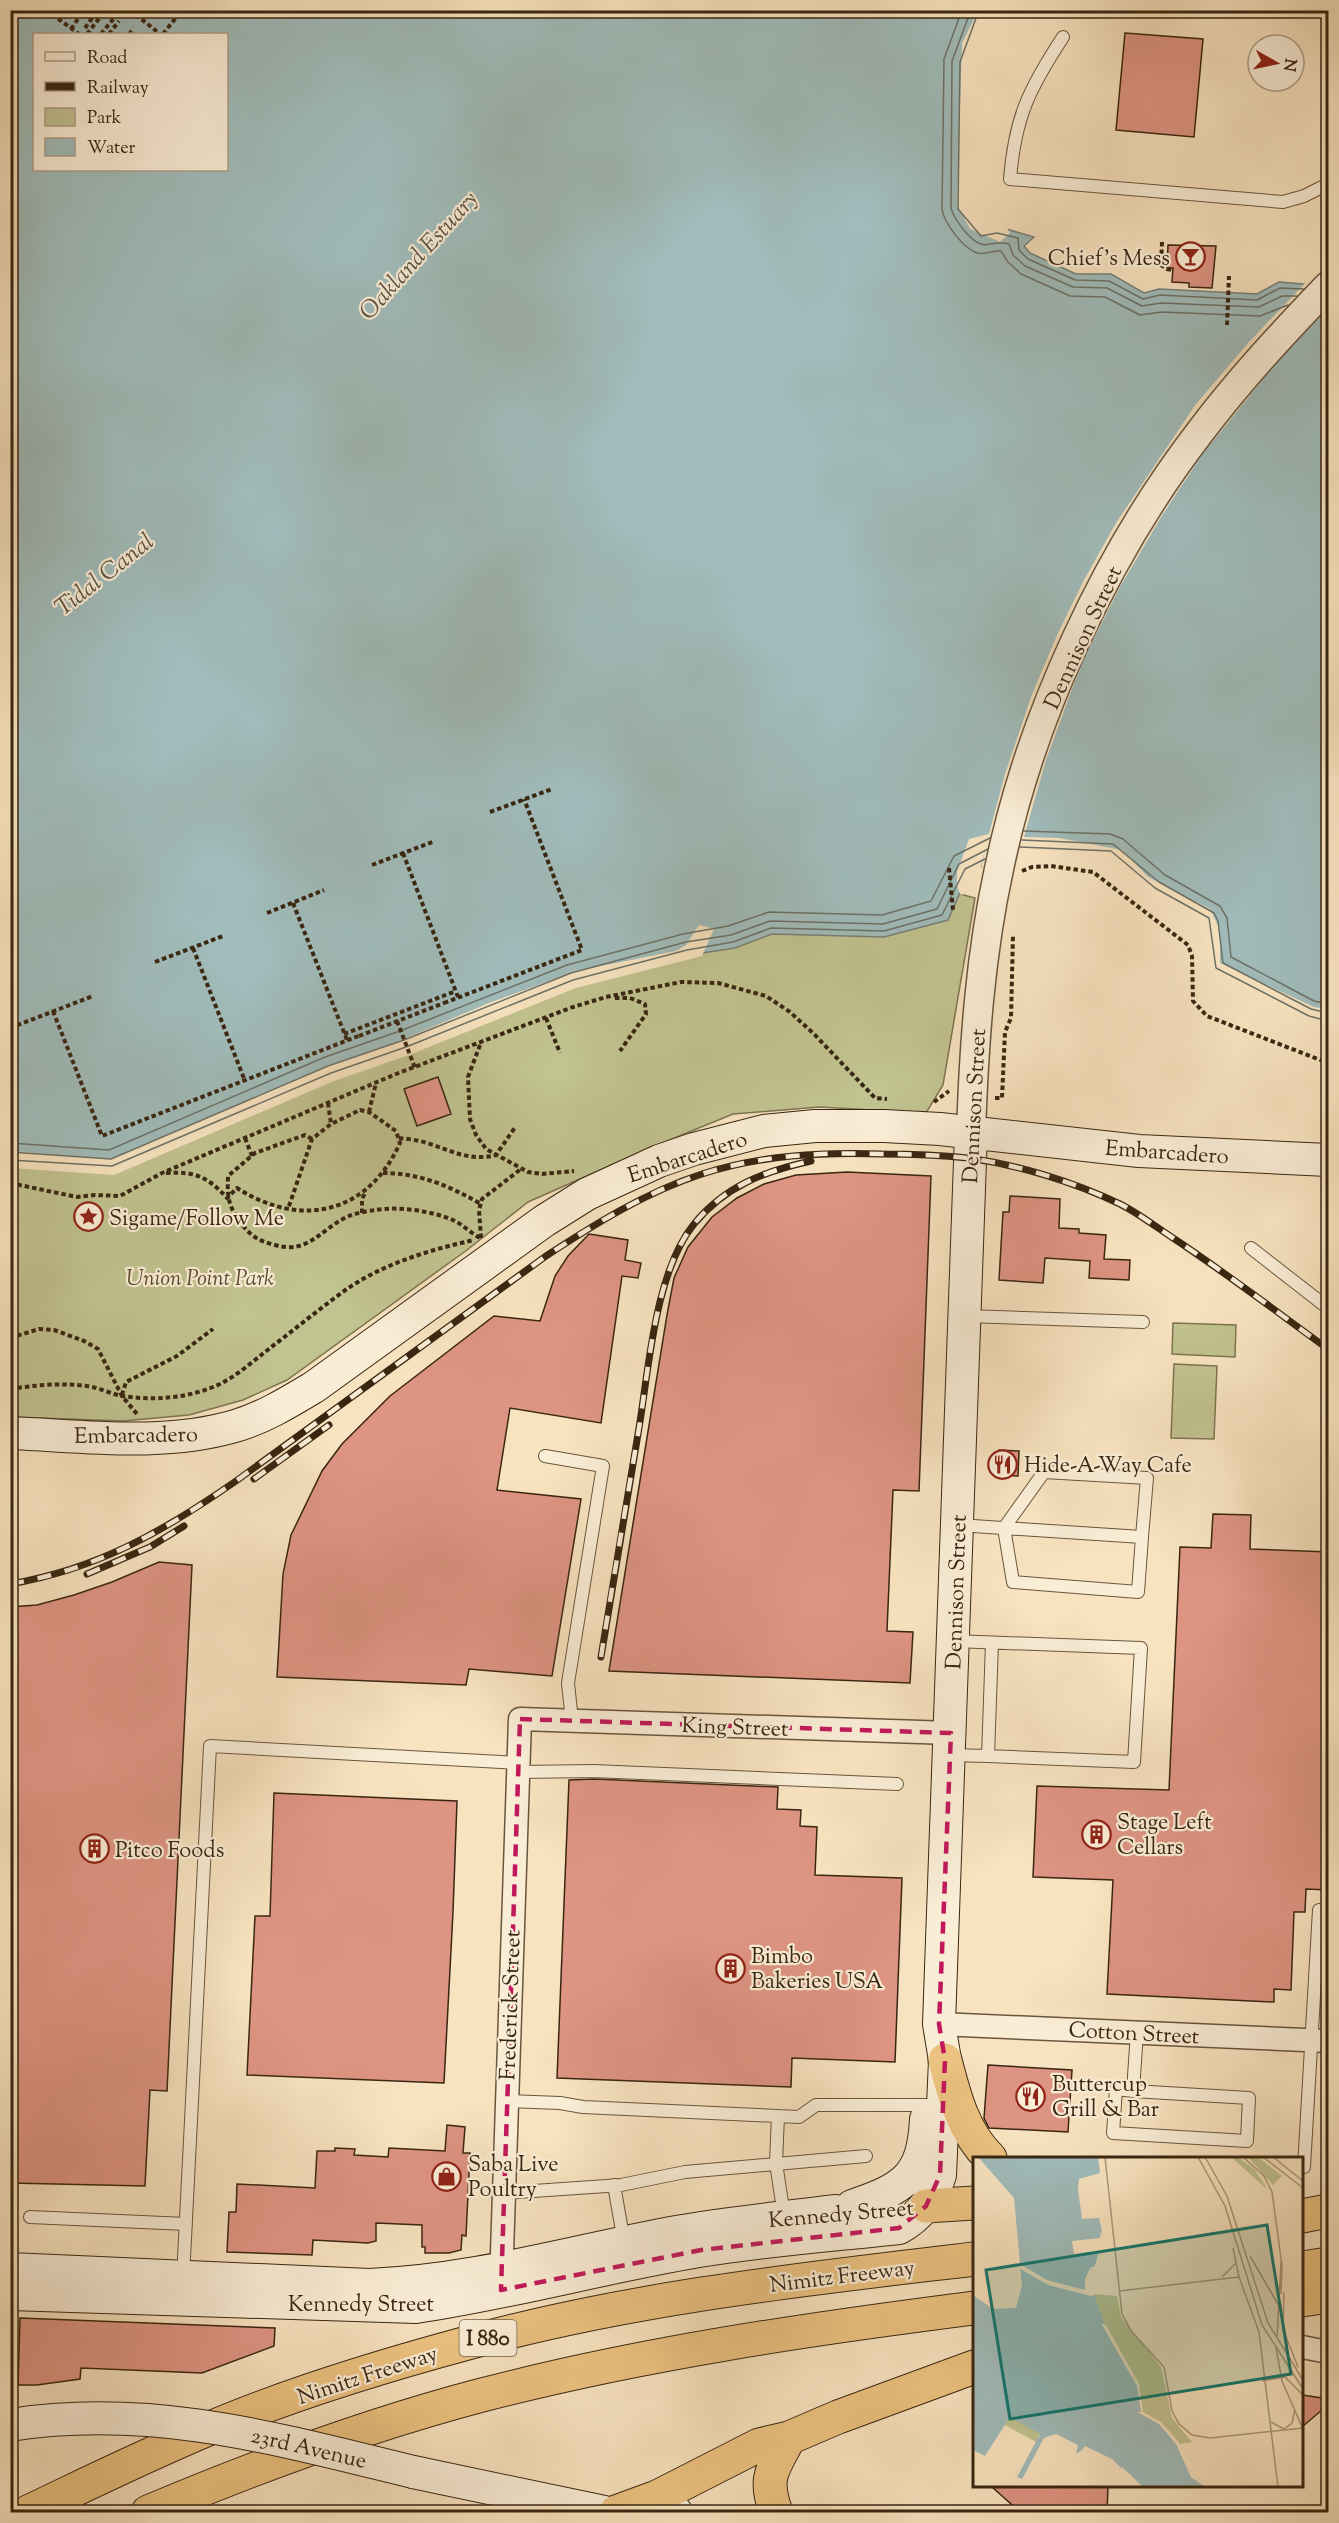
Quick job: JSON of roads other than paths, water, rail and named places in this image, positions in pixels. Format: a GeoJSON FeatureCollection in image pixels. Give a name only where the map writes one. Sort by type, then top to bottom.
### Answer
{"type":"FeatureCollection","features":[{"type":"Feature","properties":{"kind":"highway"},"geometry":{"type":"LineString","coordinates":[[945,2060],[956,2101],[967,2127],[982,2151],[989,2157]]}},
{"type":"Feature","properties":{"kind":"highway"},"geometry":{"type":"LineString","coordinates":[[926,2206],[973,2203]]}},
{"type":"Feature","properties":{"kind":"highway","name":"Nimitz Freeway"},"geometry":{"type":"LineString","coordinates":[[28,2512],[126,2464],[210,2428],[301,2394],[472,2341],[632,2306],[717,2292],[973,2259]]}},
{"type":"Feature","properties":{"kind":"highway"},"geometry":{"type":"LineString","coordinates":[[1303,2268],[1329,2264]]}},
{"type":"Feature","properties":{"kind":"highway"},"geometry":{"type":"LineString","coordinates":[[1303,2300],[1329,2296]]}},
{"type":"Feature","properties":{"kind":"highway","name":"I 880"},"geometry":{"type":"LineString","coordinates":[[148,2512],[229,2478],[315,2447],[483,2395],[646,2358],[821,2328],[973,2308]]}},
{"type":"Feature","properties":{"kind":"highway"},"geometry":{"type":"LineString","coordinates":[[616,2512],[657,2497],[759,2445],[789,2438],[838,2417],[973,2368]]}},
{"type":"Feature","properties":{"kind":"highway"},"geometry":{"type":"LineString","coordinates":[[776,2512],[769,2494],[771,2472],[789,2438]]}},
{"type":"Feature","properties":{"kind":"main road","name":"Embarcadero"},"geometry":{"type":"LineString","coordinates":[[10,1433],[173,1438],[237,1425],[283,1406],[314,1387],[491,1241],[544,1221],[623,1176],[694,1149],[764,1131],[815,1126],[884,1126],[1139,1151],[1329,1160]]}},
{"type":"Feature","properties":{"kind":"main road","name":"Dennison Street"},"geometry":{"type":"LineString","coordinates":[[926,2206],[935,2193],[940,2175],[945,2060],[939,2024],[951,1744],[970,1134]]}},
{"type":"Feature","properties":{"kind":"main road","name":"Dennison Street"},"geometry":{"type":"LineString","coordinates":[[834,2211],[884,2194],[906,2182],[918,2164],[925,2139],[929,2057],[939,2024]]}},
{"type":"Feature","properties":{"kind":"main road","name":"Kennedy Street"},"geometry":{"type":"LineString","coordinates":[[10,2269],[182,2288],[416,2307],[458,2301],[501,2279],[624,2243],[673,2233],[834,2211],[854,2213],[926,2206]]}},
{"type":"Feature","properties":{"kind":"main road","name":"Kennedy Street"},"geometry":{"type":"LineString","coordinates":[[501,2279],[702,2250],[899,2228],[913,2220],[926,2206]]}},
{"type":"Feature","properties":{"kind":"main road","name":"Kennedy Street"},"geometry":{"type":"LineString","coordinates":[[10,2294],[182,2288]]}},
{"type":"Feature","properties":{"kind":"main road","name":"23rd Avenue"},"geometry":{"type":"LineString","coordinates":[[10,2426],[112,2418],[177,2422],[240,2431],[413,2472],[604,2512]]}},
{"type":"Feature","properties":{"kind":"main road"},"geometry":{"type":"LineString","coordinates":[[648,2512],[676,2512]]}},
{"type":"Feature","properties":{"kind":"street","name":"Dennison Street"},"geometry":{"type":"LineString","coordinates":[[970,1134],[977,1013],[1000,931],[999,867],[1036,741],[1075,642],[1122,550],[1198,434],[1242,379],[1329,286]]}},
{"type":"Feature","properties":{"kind":"street","name":"King Street"},"geometry":{"type":"LineString","coordinates":[[520,1719],[609,1722],[951,1744]]}},
{"type":"Feature","properties":{"kind":"street","name":"Frederick Street"},"geometry":{"type":"LineString","coordinates":[[501,2279],[502,2193],[520,1719]]}},
{"type":"Feature","properties":{"kind":"street","name":"Cotton Street"},"geometry":{"type":"LineString","coordinates":[[939,2024],[1320,2041]]}},
{"type":"Feature","properties":{"kind":"street"},"geometry":{"type":"LineString","coordinates":[[1303,2347],[1329,2352]]}},
{"type":"Feature","properties":{"kind":"lane"},"geometry":{"type":"LineString","coordinates":[[1063,37],[1032,87],[1018,122],[1010,179],[1283,202],[1329,184]]}},
{"type":"Feature","properties":{"kind":"lane"},"geometry":{"type":"LineString","coordinates":[[1251,1248],[1329,1308]]}},
{"type":"Feature","properties":{"kind":"lane"},"geometry":{"type":"LineString","coordinates":[[964,1316],[1143,1322]]}},
{"type":"Feature","properties":{"kind":"lane"},"geometry":{"type":"LineString","coordinates":[[545,1456],[603,1466],[568,1683],[572,1721]]}},
{"type":"Feature","properties":{"kind":"lane"},"geometry":{"type":"LineString","coordinates":[[1044,1472],[1147,1478],[1142,1537],[1138,1592],[1013,1582],[1004,1528],[1044,1472]]}},
{"type":"Feature","properties":{"kind":"lane"},"geometry":{"type":"LineString","coordinates":[[958,1524],[1142,1537]]}},
{"type":"Feature","properties":{"kind":"lane"},"geometry":{"type":"LineString","coordinates":[[951,1744],[988,1756],[1134,1762],[1141,1648],[954,1641]]}},
{"type":"Feature","properties":{"kind":"lane"},"geometry":{"type":"LineString","coordinates":[[988,1756],[992,1643]]}},
{"type":"Feature","properties":{"kind":"lane"},"geometry":{"type":"LineString","coordinates":[[182,2288],[210,1746],[594,1772],[897,1784]]}},
{"type":"Feature","properties":{"kind":"lane"},"geometry":{"type":"LineString","coordinates":[[1304,2167],[1320,2041],[1319,1910]]}},
{"type":"Feature","properties":{"kind":"lane"},"geometry":{"type":"LineString","coordinates":[[1133,2091],[1137,2032]]}},
{"type":"Feature","properties":{"kind":"lane"},"geometry":{"type":"LineString","coordinates":[[1116,2090],[1133,2091],[1250,2098],[1247,2142],[1113,2133],[1116,2090]]}},
{"type":"Feature","properties":{"kind":"lane"},"geometry":{"type":"LineString","coordinates":[[506,2101],[799,2117],[816,2105],[927,2105]]}},
{"type":"Feature","properties":{"kind":"lane"},"geometry":{"type":"LineString","coordinates":[[778,2116],[776,2163],[784,2217]]}},
{"type":"Feature","properties":{"kind":"lane"},"geometry":{"type":"LineString","coordinates":[[502,2193],[614,2185],[685,2172],[866,2156]]}},
{"type":"Feature","properties":{"kind":"lane"},"geometry":{"type":"LineString","coordinates":[[614,2185],[624,2243]]}},
{"type":"Feature","properties":{"kind":"lane"},"geometry":{"type":"LineString","coordinates":[[30,2217],[186,2224]]}},
{"type":"Feature","properties":{"kind":"water"},"geometry":{"type":"Polygon","coordinates":[[[14,11],[986,11],[966,63],[964,208],[984,231],[996,226],[1034,237],[1024,246],[1030,253],[1076,274],[1111,274],[1144,293],[1159,289],[1257,294],[1279,282],[1328,286],[1328,1027],[1209,971],[1205,922],[1109,857],[1012,853],[969,872],[948,920],[884,937],[772,934],[735,948],[689,955],[575,985],[333,1078],[113,1173],[11,1165],[10,15],[14,11]]]}},
{"type":"Feature","properties":{"kind":"railway"},"geometry":{"type":"LineString","coordinates":[[10,1584],[72,1569],[129,1546],[156,1532],[236,1481],[546,1256],[583,1232],[621,1210],[681,1181],[746,1163],[814,1154],[925,1155],[987,1161],[1046,1175],[1102,1196],[1133,1212],[1212,1265],[1328,1349]]}},
{"type":"Feature","properties":{"kind":"railway"},"geometry":{"type":"LineString","coordinates":[[601,1657],[651,1349],[662,1294],[670,1268],[681,1244],[694,1224],[719,1200],[762,1175],[811,1161]]}},
{"type":"Feature","properties":{"kind":"railway"},"geometry":{"type":"LineString","coordinates":[[254,1479],[329,1425]]}},
{"type":"Feature","properties":{"kind":"railway"},"geometry":{"type":"LineString","coordinates":[[87,1574],[150,1547],[184,1526]]}},
{"type":"Feature","properties":{"kind":"place","name":"Chief's Mess"},"geometry":{"type":"Point","coordinates":[1191,257]}},
{"type":"Feature","properties":{"kind":"place","name":"Sigame/Follow Me"},"geometry":{"type":"Point","coordinates":[88,1217]}},
{"type":"Feature","properties":{"kind":"place","name":"Hide-A-Way Cafe"},"geometry":{"type":"Point","coordinates":[1003,1464]}},
{"type":"Feature","properties":{"kind":"place","name":"Stage Left Cellars"},"geometry":{"type":"Point","coordinates":[1096,1834]}},
{"type":"Feature","properties":{"kind":"place","name":"Pitco Foods"},"geometry":{"type":"Point","coordinates":[94,1849]}},
{"type":"Feature","properties":{"kind":"place","name":"Bimbo Bakeries USA"},"geometry":{"type":"Point","coordinates":[730,1968]}},
{"type":"Feature","properties":{"kind":"place","name":"Buttercup Grill & Bar"},"geometry":{"type":"Point","coordinates":[1031,2096]}},
{"type":"Feature","properties":{"kind":"place","name":"Saba Live Poultry"},"geometry":{"type":"Point","coordinates":[447,2176]}},
{"type":"Feature","properties":{"kind":"water label","name":"Oakland Estuary"},"geometry":{"type":"Point","coordinates":[418,255]}},
{"type":"Feature","properties":{"kind":"water label","name":"Tidal Canal"},"geometry":{"type":"Point","coordinates":[104,574]}},
{"type":"Feature","properties":{"kind":"park label","name":"Union Point Park"},"geometry":{"type":"Point","coordinates":[200,1277]}}]}
